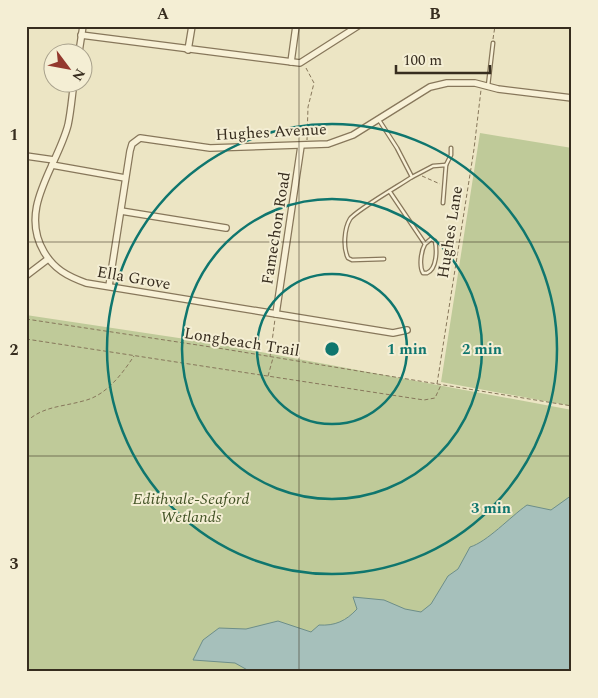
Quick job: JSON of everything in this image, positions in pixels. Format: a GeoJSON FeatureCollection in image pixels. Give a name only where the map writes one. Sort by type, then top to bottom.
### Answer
{"type":"FeatureCollection","features":[{"type":"Feature","properties":{"kind":"street"},"geometry":{"type":"LineString","coordinates":[[80,42],[83,26]]}},
{"type":"Feature","properties":{"kind":"street"},"geometry":{"type":"LineString","coordinates":[[188,50],[192,26]]}},
{"type":"Feature","properties":{"kind":"street"},"geometry":{"type":"LineString","coordinates":[[291,62],[296,26]]}},
{"type":"Feature","properties":{"kind":"street"},"geometry":{"type":"LineString","coordinates":[[81,35],[188,50],[304,62],[358,26]]}},
{"type":"Feature","properties":{"kind":"street","name":"Hughes Avenue"},"geometry":{"type":"LineString","coordinates":[[109,286],[132,144],[145,137],[210,148],[328,144],[352,135],[435,85],[455,82],[572,98]]}},
{"type":"Feature","properties":{"kind":"street","name":"Ella Grove"},"geometry":{"type":"LineString","coordinates":[[73,92],[68,125],[36,205],[34,220],[39,243],[48,259],[68,277],[86,283],[392,333],[407,330]]}},
{"type":"Feature","properties":{"kind":"street","name":"Famechon Road"},"geometry":{"type":"LineString","coordinates":[[276,314],[304,146]]}},
{"type":"Feature","properties":{"kind":"street"},"geometry":{"type":"LineString","coordinates":[[26,156],[125,178]]}},
{"type":"Feature","properties":{"kind":"street"},"geometry":{"type":"LineString","coordinates":[[121,211],[226,228]]}},
{"type":"Feature","properties":{"kind":"street"},"geometry":{"type":"LineString","coordinates":[[27,274],[48,259]]}},
{"type":"Feature","properties":{"kind":"lane"},"geometry":{"type":"LineString","coordinates":[[485,85],[493,43]]}},
{"type":"Feature","properties":{"kind":"lane"},"geometry":{"type":"LineString","coordinates":[[378,119],[412,176]]}},
{"type":"Feature","properties":{"kind":"lane"},"geometry":{"type":"LineString","coordinates":[[443,203],[446,165],[452,155],[451,148]]}},
{"type":"Feature","properties":{"kind":"lane"},"geometry":{"type":"LineString","coordinates":[[384,259],[350,259],[346,250],[346,237],[351,218],[412,176],[434,166],[446,165]]}},
{"type":"Feature","properties":{"kind":"lane"},"geometry":{"type":"LineString","coordinates":[[390,192],[425,244]]}},
{"type":"Feature","properties":{"kind":"lane"},"geometry":{"type":"LineString","coordinates":[[434,239],[437,247],[433,269],[427,273],[421,269],[422,252],[425,244],[434,239]]}},
{"type":"Feature","properties":{"kind":"path"},"geometry":{"type":"LineString","coordinates":[[493,43],[495,26]]}},
{"type":"Feature","properties":{"kind":"path"},"geometry":{"type":"LineString","coordinates":[[304,146],[308,107],[314,83],[306,68]]}},
{"type":"Feature","properties":{"kind":"path","name":"Hughes Lane"},"geometry":{"type":"LineString","coordinates":[[436,384],[474,149],[474,138],[485,85]]}},
{"type":"Feature","properties":{"kind":"path"},"geometry":{"type":"LineString","coordinates":[[420,172],[432,182],[446,184]]}},
{"type":"Feature","properties":{"kind":"path"},"geometry":{"type":"LineString","coordinates":[[268,377],[276,314]]}},
{"type":"Feature","properties":{"kind":"path","name":"Longbeach Trail"},"geometry":{"type":"LineString","coordinates":[[26,320],[272,357],[572,406]]}},
{"type":"Feature","properties":{"kind":"path"},"geometry":{"type":"LineString","coordinates":[[26,339],[424,400],[435,398],[440,385]]}},
{"type":"Feature","properties":{"kind":"path"},"geometry":{"type":"LineString","coordinates":[[26,422],[47,408],[85,401],[101,393],[121,376],[135,355]]}},
{"type":"Feature","properties":{"kind":"green space"},"geometry":{"type":"Polygon","coordinates":[[[480,133],[572,148],[572,406],[441,382],[480,133]]]}},
{"type":"Feature","properties":{"kind":"green space","name":"Edithvale-Seaford Wetlands"},"geometry":{"type":"Polygon","coordinates":[[[26,315],[212,343],[572,410],[572,672],[26,672],[26,315]]]}},
{"type":"Feature","properties":{"kind":"water"},"geometry":{"type":"Polygon","coordinates":[[[572,495],[572,672],[251,672],[235,663],[193,660],[203,640],[219,628],[246,629],[278,621],[311,632],[319,625],[335,624],[349,617],[357,609],[353,597],[384,600],[405,609],[421,612],[431,604],[448,576],[458,569],[470,547],[491,535],[527,505],[551,510],[572,495]]]}}]}
